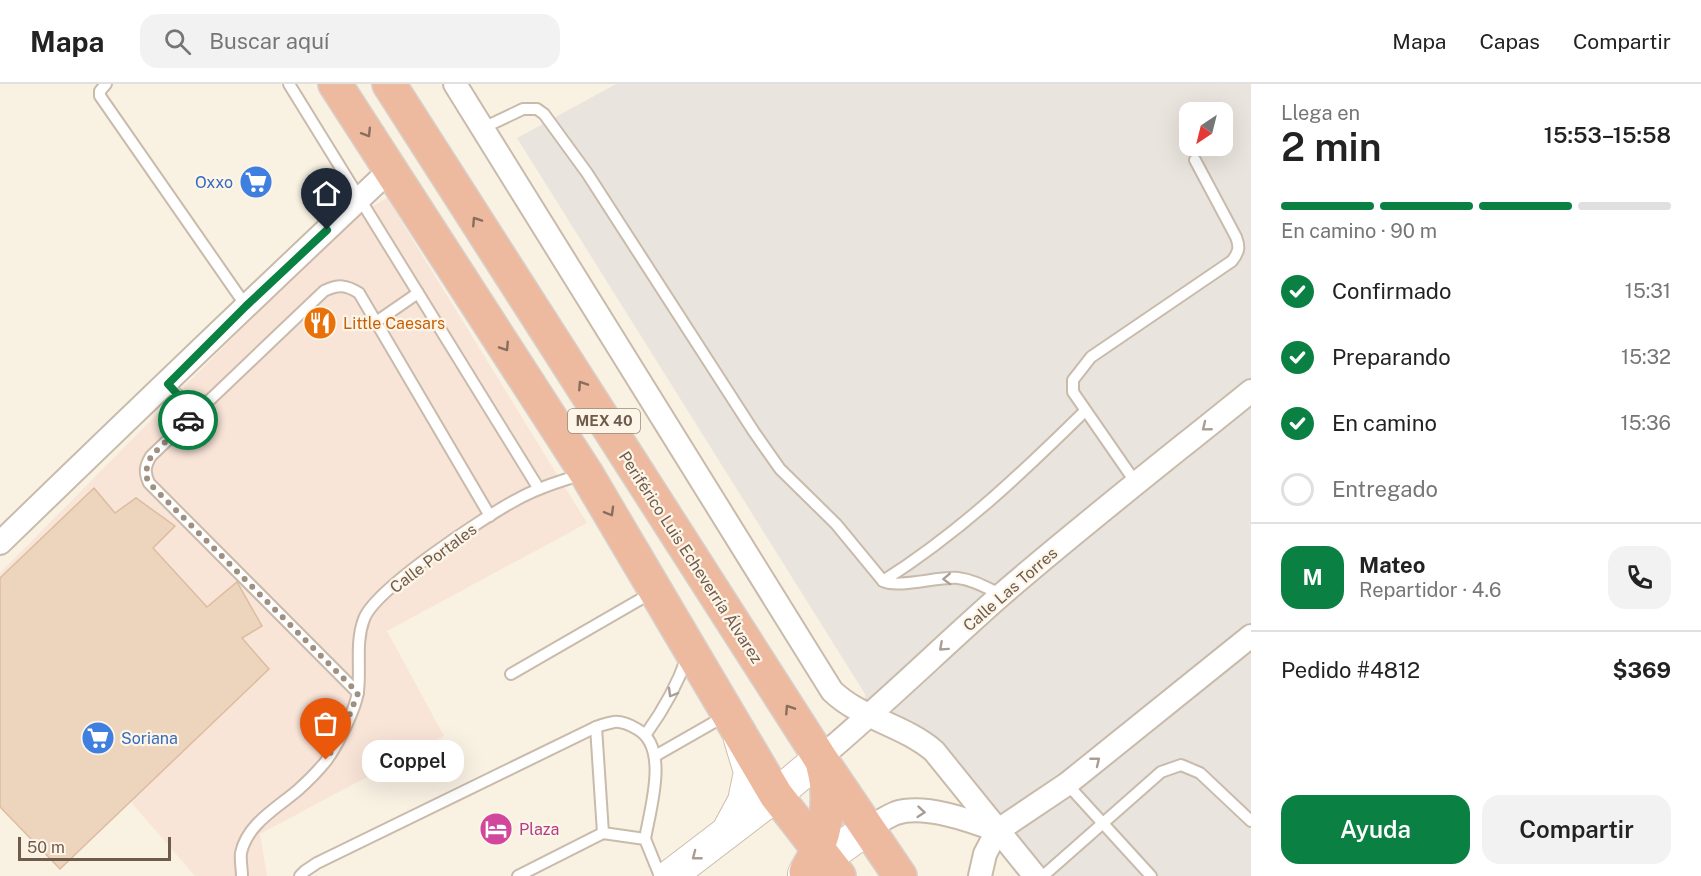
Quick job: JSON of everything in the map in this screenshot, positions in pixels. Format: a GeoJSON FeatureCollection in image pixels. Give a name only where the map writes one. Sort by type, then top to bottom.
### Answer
{"type":"FeatureCollection","features":[{"type":"Feature","properties":{"kind":"highway","name":"MEX 40"},"geometry":{"type":"LineString","coordinates":[[335,84],[586,472],[818,866]]}},
{"type":"Feature","properties":{"kind":"highway","name":"Periférico Luis Echeverría Álvarez"},"geometry":{"type":"LineString","coordinates":[[388,84],[820,758],[900,876]]}},
{"type":"Feature","properties":{"kind":"highway"},"geometry":{"type":"LineString","coordinates":[[818,866],[827,808],[827,784],[820,758]]}},
{"type":"Feature","properties":{"kind":"main road"},"geometry":{"type":"LineString","coordinates":[[728,831],[744,801],[750,772],[733,723]]}},
{"type":"Feature","properties":{"kind":"main road","name":"Calle Las Torres"},"geometry":{"type":"LineString","coordinates":[[670,876],[776,795],[820,758]]}},
{"type":"Feature","properties":{"kind":"main road"},"geometry":{"type":"LineString","coordinates":[[818,866],[867,829]]}},
{"type":"Feature","properties":{"kind":"street"},"geometry":{"type":"LineString","coordinates":[[455,84],[832,691],[853,709],[915,737],[934,751],[1035,876]]}},
{"type":"Feature","properties":{"kind":"street"},"geometry":{"type":"LineString","coordinates":[[0,542],[390,170]]}},
{"type":"Feature","properties":{"kind":"street","name":"Calle Las Torres"},"geometry":{"type":"LineString","coordinates":[[820,758],[870,716],[1002,595],[1251,391]]}},
{"type":"Feature","properties":{"kind":"street"},"geometry":{"type":"LineString","coordinates":[[980,876],[985,854],[997,831],[1067,784],[1251,636]]}},
{"type":"Feature","properties":{"kind":"street"},"geometry":{"type":"LineString","coordinates":[[867,829],[896,813],[912,810],[971,820],[997,831]]}},
{"type":"Feature","properties":{"kind":"lane"},"geometry":{"type":"LineString","coordinates":[[106,84],[99,91],[100,96],[246,306]]}},
{"type":"Feature","properties":{"kind":"lane"},"geometry":{"type":"LineString","coordinates":[[289,84],[539,489]]}},
{"type":"Feature","properties":{"kind":"lane"},"geometry":{"type":"LineString","coordinates":[[483,128],[523,109],[530,108],[544,114],[587,173],[780,469],[836,524],[883,581],[894,584],[956,578],[975,582],[1002,595]]}},
{"type":"Feature","properties":{"kind":"lane"},"geometry":{"type":"LineString","coordinates":[[1136,483],[1073,392],[1073,380],[1091,357],[1232,261],[1238,254],[1240,246],[1236,237],[1195,160]]}},
{"type":"Feature","properties":{"kind":"lane"},"geometry":{"type":"LineString","coordinates":[[358,693],[149,483],[145,474],[151,456],[324,291],[336,285],[347,286],[359,293],[490,516]]}},
{"type":"Feature","properties":{"kind":"lane"},"geometry":{"type":"LineString","coordinates":[[376,322],[418,293]]}},
{"type":"Feature","properties":{"kind":"lane"},"geometry":{"type":"LineString","coordinates":[[168,384],[195,413]]}},
{"type":"Feature","properties":{"kind":"lane"},"geometry":{"type":"LineString","coordinates":[[883,581],[955,531],[1002,492],[1085,411]]}},
{"type":"Feature","properties":{"kind":"lane","name":"Calle Portales"},"geometry":{"type":"LineString","coordinates":[[242,876],[241,854],[251,832],[263,818],[300,789],[326,760],[343,732],[358,693],[358,638],[365,616],[378,599],[417,566],[490,516],[539,489],[586,472]]}},
{"type":"Feature","properties":{"kind":"lane"},"geometry":{"type":"LineString","coordinates":[[511,674],[656,591]]}},
{"type":"Feature","properties":{"kind":"lane"},"geometry":{"type":"LineString","coordinates":[[646,734],[679,682],[690,648]]}},
{"type":"Feature","properties":{"kind":"lane"},"geometry":{"type":"LineString","coordinates":[[300,876],[317,863],[596,727],[617,722],[632,726],[646,734],[655,756],[656,774],[645,839],[660,876]]}},
{"type":"Feature","properties":{"kind":"lane"},"geometry":{"type":"LineString","coordinates":[[655,756],[733,723]]}},
{"type":"Feature","properties":{"kind":"lane"},"geometry":{"type":"LineString","coordinates":[[596,727],[603,833]]}},
{"type":"Feature","properties":{"kind":"lane"},"geometry":{"type":"LineString","coordinates":[[1043,876],[1161,772],[1181,765],[1200,773],[1251,821]]}},
{"type":"Feature","properties":{"kind":"lane"},"geometry":{"type":"LineString","coordinates":[[1067,784],[1151,876]]}},
{"type":"Feature","properties":{"kind":"lane"},"geometry":{"type":"LineString","coordinates":[[518,876],[603,833],[645,839]]}},
{"type":"Feature","properties":{"kind":"shaded area"},"geometry":{"type":"Polygon","coordinates":[[[616,84],[1251,84],[1251,876],[1028,876],[925,747],[865,719],[865,694],[517,138],[616,84]]]}},
{"type":"Feature","properties":{"kind":"shaded area"},"geometry":{"type":"Polygon","coordinates":[[[387,198],[587,523],[387,631],[444,736],[260,834],[267,876],[195,876],[129,800],[60,869],[0,807],[0,573],[350,219],[387,198]]]}},
{"type":"Feature","properties":{"kind":"building","name":"Soriana"},"geometry":{"type":"Polygon","coordinates":[[[94,488],[115,513],[136,498],[175,526],[153,548],[207,607],[237,582],[262,626],[242,638],[269,669],[60,869],[0,807],[0,578],[94,488]]]}},
{"type":"Feature","properties":{"kind":"way so far"},"geometry":{"type":"LineString","coordinates":[[188,420],[151,456],[146,464],[145,474],[149,483],[358,693],[343,732],[326,760]]}},
{"type":"Feature","properties":{"kind":"place","name":"Oxxo"},"geometry":{"type":"Point","coordinates":[256,182]}},
{"type":"Feature","properties":{"kind":"place","name":"Little Caesars"},"geometry":{"type":"Point","coordinates":[320,323]}},
{"type":"Feature","properties":{"kind":"place","name":"Soriana"},"geometry":{"type":"Point","coordinates":[98,738]}},
{"type":"Feature","properties":{"kind":"place","name":"Coppel"},"geometry":{"type":"Point","coordinates":[326,760]}},
{"type":"Feature","properties":{"kind":"place","name":"Plaza"},"geometry":{"type":"Point","coordinates":[496,829]}},
{"type":"Feature","properties":{"kind":"route"},"geometry":{"type":"LineString","coordinates":[[188,420],[195,413],[168,384],[327,230]]}}]}
